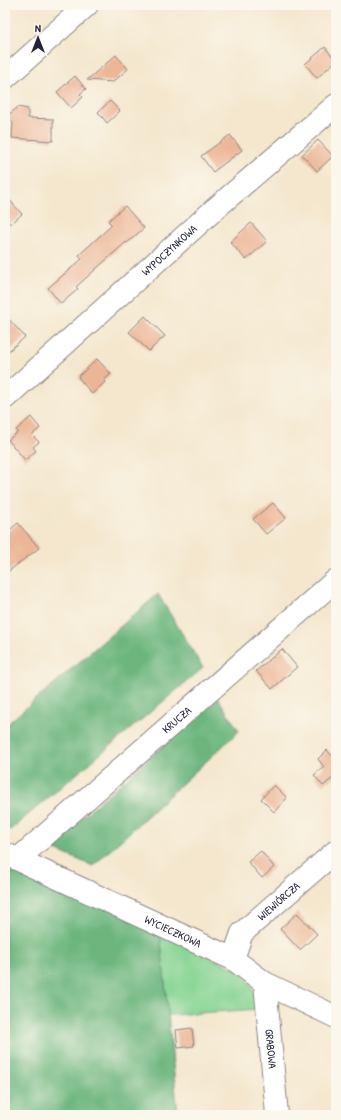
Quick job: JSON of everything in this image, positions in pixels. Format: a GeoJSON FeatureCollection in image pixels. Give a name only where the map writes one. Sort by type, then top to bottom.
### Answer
{"type":"FeatureCollection","features":[{"type":"Feature","properties":{"kind":"street"},"geometry":{"type":"LineString","coordinates":[[5,78],[87,5]]}},
{"type":"Feature","properties":{"kind":"street","name":"WYPOCZYNKOWA"},"geometry":{"type":"LineString","coordinates":[[5,398],[216,208],[336,105]]}},
{"type":"Feature","properties":{"kind":"street","name":"KRUCZA"},"geometry":{"type":"LineString","coordinates":[[11,856],[336,580]]}},
{"type":"Feature","properties":{"kind":"street","name":"WIEWIÓRCZA"},"geometry":{"type":"LineString","coordinates":[[233,959],[242,933],[336,851]]}},
{"type":"Feature","properties":{"kind":"street","name":"WYCIECZKOWA"},"geometry":{"type":"LineString","coordinates":[[11,856],[233,959],[265,983],[336,1017]]}},
{"type":"Feature","properties":{"kind":"street","name":"GRABOWA"},"geometry":{"type":"LineString","coordinates":[[265,983],[277,1115]]}},
{"type":"Feature","properties":{"kind":"green space"},"geometry":{"type":"Polygon","coordinates":[[[158,594],[203,668],[10,830],[5,828],[5,726],[158,594]]]}},
{"type":"Feature","properties":{"kind":"green space"},"geometry":{"type":"Polygon","coordinates":[[[218,698],[239,731],[93,866],[48,847],[218,698]]]}},
{"type":"Feature","properties":{"kind":"green space"},"geometry":{"type":"Polygon","coordinates":[[[5,858],[160,931],[178,1115],[5,1115],[5,858]]]}},
{"type":"Feature","properties":{"kind":"green space"},"geometry":{"type":"Polygon","coordinates":[[[160,931],[241,972],[253,989],[259,1009],[168,1015],[160,931]]]}},
{"type":"Feature","properties":{"kind":"building"},"geometry":{"type":"Polygon","coordinates":[[[325,47],[336,61],[317,78],[305,64],[325,47]]]}},
{"type":"Feature","properties":{"kind":"building"},"geometry":{"type":"Polygon","coordinates":[[[116,55],[128,69],[113,82],[87,80],[116,55]]]}},
{"type":"Feature","properties":{"kind":"building"},"geometry":{"type":"Polygon","coordinates":[[[75,76],[86,89],[80,94],[83,97],[71,108],[57,92],[75,76]]]}},
{"type":"Feature","properties":{"kind":"building"},"geometry":{"type":"Polygon","coordinates":[[[110,101],[120,111],[107,123],[98,112],[110,101]]]}},
{"type":"Feature","properties":{"kind":"building"},"geometry":{"type":"Polygon","coordinates":[[[18,107],[28,109],[28,118],[53,119],[53,141],[12,138],[13,123],[7,116],[18,107]]]}},
{"type":"Feature","properties":{"kind":"building"},"geometry":{"type":"Polygon","coordinates":[[[230,135],[242,150],[213,172],[201,156],[230,135]]]}},
{"type":"Feature","properties":{"kind":"building"},"geometry":{"type":"Polygon","coordinates":[[[318,140],[333,156],[317,171],[302,155],[318,140]]]}},
{"type":"Feature","properties":{"kind":"building"},"geometry":{"type":"Polygon","coordinates":[[[5,195],[22,214],[11,224],[5,219],[5,195]]]}},
{"type":"Feature","properties":{"kind":"building"},"geometry":{"type":"Polygon","coordinates":[[[125,206],[144,228],[127,243],[126,242],[76,287],[78,289],[61,304],[48,288],[82,259],[79,255],[112,225],[108,221],[125,206]]]}},
{"type":"Feature","properties":{"kind":"building"},"geometry":{"type":"Polygon","coordinates":[[[251,223],[267,241],[246,260],[230,242],[251,223]]]}},
{"type":"Feature","properties":{"kind":"building"},"geometry":{"type":"Polygon","coordinates":[[[5,315],[25,337],[5,354],[5,315]]]}},
{"type":"Feature","properties":{"kind":"building"},"geometry":{"type":"Polygon","coordinates":[[[145,316],[165,336],[149,351],[129,332],[145,316]]]}},
{"type":"Feature","properties":{"kind":"building"},"geometry":{"type":"Polygon","coordinates":[[[97,359],[111,374],[92,394],[78,377],[97,359]]]}},
{"type":"Feature","properties":{"kind":"building"},"geometry":{"type":"Polygon","coordinates":[[[31,417],[40,428],[32,435],[39,442],[33,447],[36,451],[25,460],[8,440],[18,432],[16,430],[31,417]]]}},
{"type":"Feature","properties":{"kind":"building"},"geometry":{"type":"Polygon","coordinates":[[[273,503],[286,518],[266,534],[253,519],[273,503]]]}},
{"type":"Feature","properties":{"kind":"building"},"geometry":{"type":"Polygon","coordinates":[[[18,523],[39,548],[5,574],[5,534],[18,523]]]}},
{"type":"Feature","properties":{"kind":"building"},"geometry":{"type":"Polygon","coordinates":[[[282,649],[297,667],[272,689],[256,671],[282,649]]]}},
{"type":"Feature","properties":{"kind":"building"},"geometry":{"type":"Polygon","coordinates":[[[327,750],[334,758],[336,757],[336,780],[334,777],[323,786],[314,775],[324,767],[318,759],[327,750]]]}},
{"type":"Feature","properties":{"kind":"building"},"geometry":{"type":"Polygon","coordinates":[[[274,785],[287,798],[274,812],[261,799],[274,785]]]}},
{"type":"Feature","properties":{"kind":"building"},"geometry":{"type":"Polygon","coordinates":[[[261,851],[274,867],[262,878],[248,862],[261,851]]]}},
{"type":"Feature","properties":{"kind":"building"},"geometry":{"type":"Polygon","coordinates":[[[297,913],[317,934],[300,950],[280,929],[297,913]]]}},
{"type":"Feature","properties":{"kind":"building"},"geometry":{"type":"Polygon","coordinates":[[[192,1028],[194,1046],[178,1048],[176,1030],[192,1028]]]}}]}
